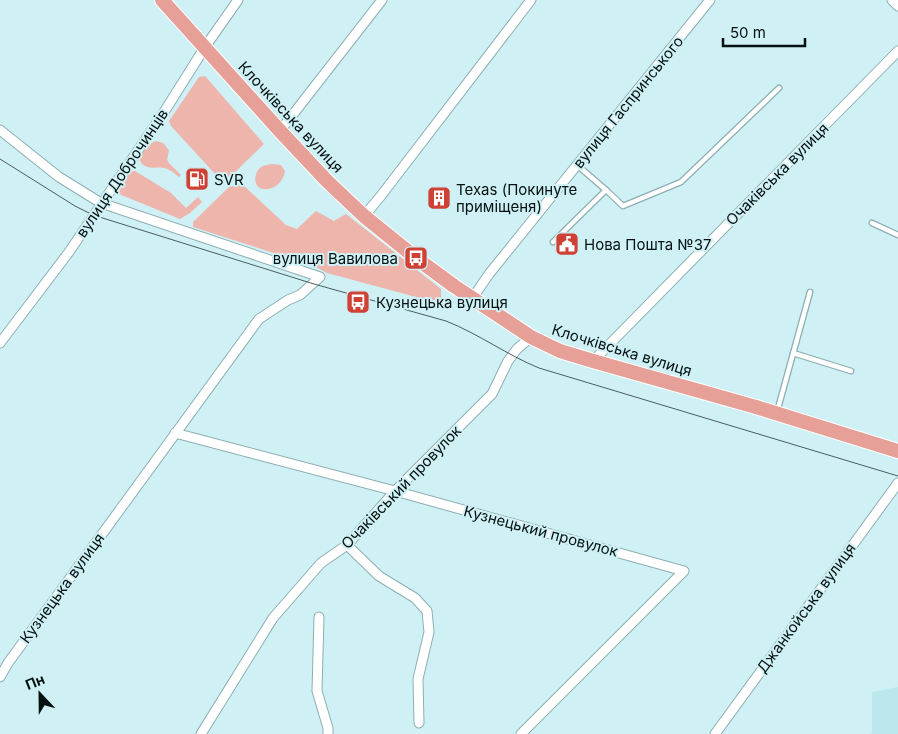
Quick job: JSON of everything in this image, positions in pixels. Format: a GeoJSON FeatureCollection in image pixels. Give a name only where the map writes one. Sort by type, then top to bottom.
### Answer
{"type":"FeatureCollection","features":[{"type":"Feature","properties":{"kind":"main road","name":"Клочківська вулиця"},"geometry":{"type":"LineString","coordinates":[[162,0],[280,131],[327,181],[364,216],[416,258],[472,299],[531,337],[560,351],[777,413],[898,451]]}},
{"type":"Feature","properties":{"kind":"street","name":"вулиця Доброчинців"},"geometry":{"type":"LineString","coordinates":[[0,343],[69,252],[238,0]]}},
{"type":"Feature","properties":{"kind":"street"},"geometry":{"type":"LineString","coordinates":[[280,131],[382,0]]}},
{"type":"Feature","properties":{"kind":"street"},"geometry":{"type":"LineString","coordinates":[[364,216],[531,0]]}},
{"type":"Feature","properties":{"kind":"street","name":"вулиця Гаспринського"},"geometry":{"type":"LineString","coordinates":[[472,299],[489,274],[710,0]]}},
{"type":"Feature","properties":{"kind":"street"},"geometry":{"type":"LineString","coordinates":[[892,0],[898,6]]}},
{"type":"Feature","properties":{"kind":"street","name":"Очаківська вулиця"},"geometry":{"type":"LineString","coordinates":[[593,361],[898,51]]}},
{"type":"Feature","properties":{"kind":"street"},"geometry":{"type":"LineString","coordinates":[[0,130],[59,177],[101,203]]}},
{"type":"Feature","properties":{"kind":"street","name":"Кузнецька вулиця"},"geometry":{"type":"LineString","coordinates":[[0,677],[8,663],[258,319],[288,300],[300,295],[320,277],[101,203]]}},
{"type":"Feature","properties":{"kind":"street","name":"Очаківський провулок"},"geometry":{"type":"LineString","coordinates":[[201,734],[273,618],[321,563],[347,546],[395,491],[492,394],[508,361],[517,349],[531,337]]}},
{"type":"Feature","properties":{"kind":"street","name":"Кузнецький провулок"},"geometry":{"type":"LineString","coordinates":[[175,433],[395,491],[684,571],[521,734]]}},
{"type":"Feature","properties":{"kind":"street","name":"Джанкойська вулиця"},"geometry":{"type":"LineString","coordinates":[[715,734],[898,483]]}},
{"type":"Feature","properties":{"kind":"street"},"geometry":{"type":"LineString","coordinates":[[347,546],[379,576],[415,598],[427,611],[429,632],[418,679],[419,723]]}},
{"type":"Feature","properties":{"kind":"street"},"geometry":{"type":"LineString","coordinates":[[319,617],[317,691],[328,734]]}},
{"type":"Feature","properties":{"kind":"lane"},"geometry":{"type":"LineString","coordinates":[[577,165],[623,206],[681,182],[779,88]]}},
{"type":"Feature","properties":{"kind":"lane"},"geometry":{"type":"LineString","coordinates":[[553,242],[606,190]]}},
{"type":"Feature","properties":{"kind":"lane"},"geometry":{"type":"LineString","coordinates":[[872,223],[898,235]]}},
{"type":"Feature","properties":{"kind":"lane"},"geometry":{"type":"LineString","coordinates":[[777,413],[810,292]]}},
{"type":"Feature","properties":{"kind":"lane"},"geometry":{"type":"LineString","coordinates":[[793,353],[851,371]]}},
{"type":"Feature","properties":{"kind":"shaded area"},"geometry":{"type":"Polygon","coordinates":[[[205,76],[264,144],[231,176],[223,178],[216,175],[171,126],[169,121],[199,77],[205,76]]]}},
{"type":"Feature","properties":{"kind":"shaded area"},"geometry":{"type":"Polygon","coordinates":[[[156,141],[163,143],[169,150],[167,160],[181,175],[179,177],[166,169],[146,167],[141,162],[139,158],[144,149],[156,141]]]}},
{"type":"Feature","properties":{"kind":"shaded area"},"geometry":{"type":"Polygon","coordinates":[[[281,165],[285,171],[283,178],[275,187],[259,188],[255,179],[257,172],[262,166],[281,165]]]}},
{"type":"Feature","properties":{"kind":"shaded area"},"geometry":{"type":"Polygon","coordinates":[[[131,171],[135,171],[171,193],[186,208],[198,197],[202,202],[180,219],[119,194],[117,189],[131,171]]]}},
{"type":"Feature","properties":{"kind":"shaded area"},"geometry":{"type":"Polygon","coordinates":[[[242,184],[286,225],[297,229],[316,211],[334,221],[346,214],[441,289],[441,299],[431,301],[327,273],[314,266],[193,227],[193,222],[229,187],[242,184]]]}},
{"type":"Feature","properties":{"kind":"shaded area"},"geometry":{"type":"Polygon","coordinates":[[[898,687],[898,734],[871,734],[872,692],[898,687]]]}},
{"type":"Feature","properties":{"kind":"tram line"},"geometry":{"type":"LineString","coordinates":[[0,159],[75,206],[93,215],[314,284],[446,321],[539,368],[898,476]]}},
{"type":"Feature","properties":{"kind":"place","name":"SVR"},"geometry":{"type":"Point","coordinates":[197,179]}},
{"type":"Feature","properties":{"kind":"place","name":"Texas (Покинуте приміщеня)"},"geometry":{"type":"Point","coordinates":[439,198]}},
{"type":"Feature","properties":{"kind":"place","name":"Нова Пошта №37"},"geometry":{"type":"Point","coordinates":[567,244]}},
{"type":"Feature","properties":{"kind":"place","name":"вулиця Вавилова"},"geometry":{"type":"Point","coordinates":[416,258]}},
{"type":"Feature","properties":{"kind":"place","name":"Кузнецька вулиця"},"geometry":{"type":"Point","coordinates":[358,302]}}]}
